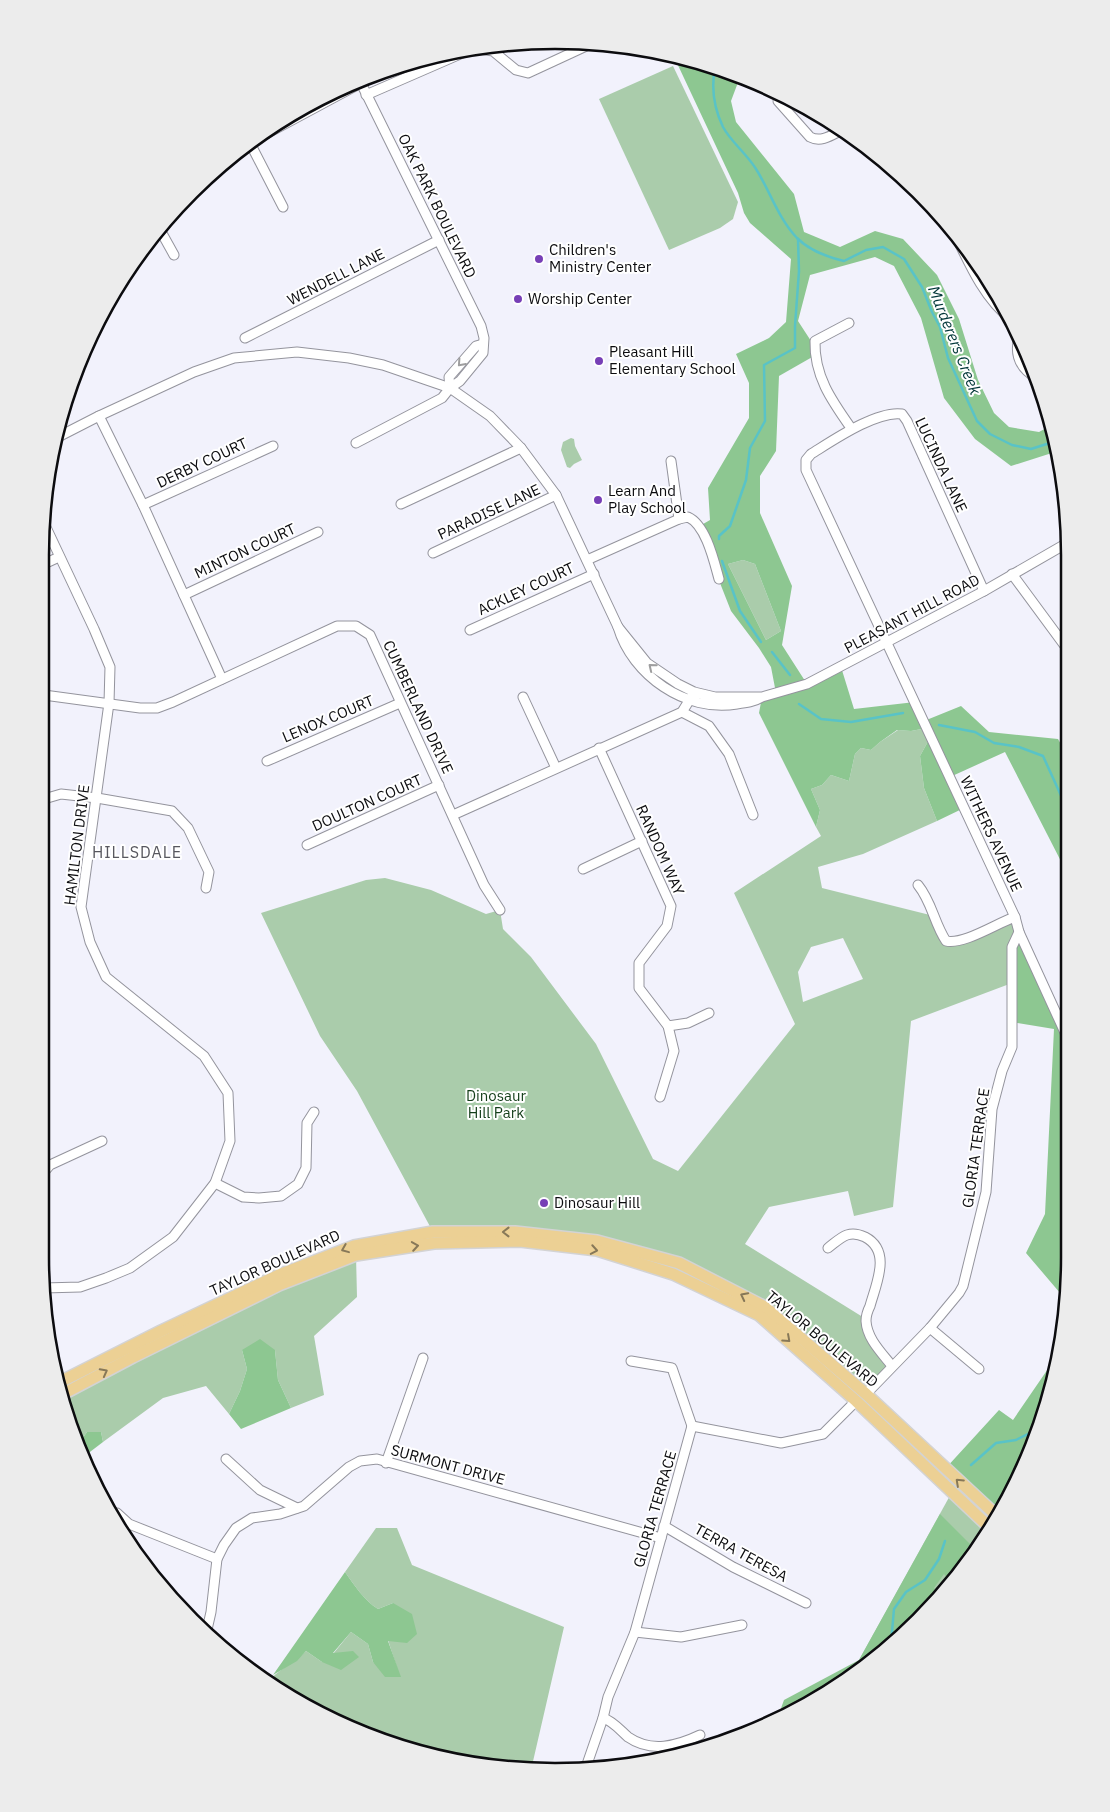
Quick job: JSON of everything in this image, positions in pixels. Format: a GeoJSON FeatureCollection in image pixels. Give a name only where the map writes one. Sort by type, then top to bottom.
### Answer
{"type":"FeatureCollection","features":[{"type":"Feature","properties":{"kind":"main road","name":"TAYLOR BOULEVARD"},"geometry":{"type":"LineString","coordinates":[[64,1380],[278,1275],[354,1246],[432,1232],[515,1232],[597,1241],[679,1263],[764,1307],[866,1394],[992,1511]]}},
{"type":"Feature","properties":{"kind":"main road","name":"TAYLOR BOULEVARD"},"geometry":{"type":"LineString","coordinates":[[67,1392],[279,1284],[356,1255],[434,1242],[520,1242],[597,1250],[673,1274],[759,1315],[856,1401],[985,1523]]}},
{"type":"Feature","properties":{"kind":"street"},"geometry":{"type":"LineString","coordinates":[[498,52],[516,70],[528,73],[579,50]]}},
{"type":"Feature","properties":{"kind":"street"},"geometry":{"type":"LineString","coordinates":[[366,95],[444,61]]}},
{"type":"Feature","properties":{"kind":"street","name":"OAK PARK BOULEVARD"},"geometry":{"type":"LineString","coordinates":[[362,87],[481,326],[484,338],[483,344],[476,346],[449,377],[450,388]]}},
{"type":"Feature","properties":{"kind":"street"},"geometry":{"type":"LineString","coordinates":[[778,101],[810,137],[816,140],[835,133]]}},
{"type":"Feature","properties":{"kind":"street"},"geometry":{"type":"LineString","coordinates":[[253,149],[283,207]]}},
{"type":"Feature","properties":{"kind":"street"},"geometry":{"type":"LineString","coordinates":[[163,235],[174,255]]}},
{"type":"Feature","properties":{"kind":"street","name":"WENDELL LANE"},"geometry":{"type":"LineString","coordinates":[[245,338],[439,240]]}},
{"type":"Feature","properties":{"kind":"street"},"geometry":{"type":"LineString","coordinates":[[849,323],[815,341],[814,356],[830,397],[852,428]]}},
{"type":"Feature","properties":{"kind":"street"},"geometry":{"type":"LineString","coordinates":[[1016,347],[1018,359],[1026,369]]}},
{"type":"Feature","properties":{"kind":"street","name":"PLEASANT HILL ROAD"},"geometry":{"type":"LineString","coordinates":[[63,434],[98,416],[194,372],[234,358],[297,352],[348,358],[383,365],[450,388],[490,416],[521,448],[556,495],[594,574],[627,650],[643,670],[661,685],[690,701],[714,706],[756,701],[762,697]]}},
{"type":"Feature","properties":{"kind":"street"},"geometry":{"type":"LineString","coordinates":[[356,443],[442,398],[450,388]]}},
{"type":"Feature","properties":{"kind":"street","name":"LUCINDA LANE"},"geometry":{"type":"LineString","coordinates":[[888,643],[882,635],[806,470],[806,460],[811,454],[852,428],[894,413],[902,414],[907,421],[984,591]]}},
{"type":"Feature","properties":{"kind":"street"},"geometry":{"type":"LineString","coordinates":[[98,416],[143,505],[222,679]]}},
{"type":"Feature","properties":{"kind":"street","name":"DERBY COURT"},"geometry":{"type":"LineString","coordinates":[[143,505],[273,446]]}},
{"type":"Feature","properties":{"kind":"street"},"geometry":{"type":"LineString","coordinates":[[401,504],[521,448]]}},
{"type":"Feature","properties":{"kind":"street"},"geometry":{"type":"LineString","coordinates":[[671,462],[679,519]]}},
{"type":"Feature","properties":{"kind":"street","name":"PARADISE LANE"},"geometry":{"type":"LineString","coordinates":[[433,553],[556,495]]}},
{"type":"Feature","properties":{"kind":"street"},"geometry":{"type":"LineString","coordinates":[[587,560],[679,519],[688,517],[694,520],[712,550],[719,579]]}},
{"type":"Feature","properties":{"kind":"street","name":"MINTON COURT"},"geometry":{"type":"LineString","coordinates":[[184,595],[318,532]]}},
{"type":"Feature","properties":{"kind":"street","name":"HAMILTON DRIVE"},"geometry":{"type":"LineString","coordinates":[[50,536],[110,667],[110,702],[81,907],[90,942],[106,977],[204,1056],[228,1093],[230,1141],[215,1183],[172,1237],[130,1268],[80,1288],[50,1288]]}},
{"type":"Feature","properties":{"kind":"street","name":"PLEASANT HILL ROAD"},"geometry":{"type":"LineString","coordinates":[[618,627],[647,664],[664,676],[694,692],[724,698],[762,697],[807,684],[888,643],[1061,547]]}},
{"type":"Feature","properties":{"kind":"street"},"geometry":{"type":"LineString","coordinates":[[49,562],[59,557]]}},
{"type":"Feature","properties":{"kind":"street","name":"ACKLEY COURT"},"geometry":{"type":"LineString","coordinates":[[470,630],[594,574]]}},
{"type":"Feature","properties":{"kind":"street"},"geometry":{"type":"LineString","coordinates":[[1012,574],[1061,640]]}},
{"type":"Feature","properties":{"kind":"street","name":"CUMBERLAND DRIVE"},"geometry":{"type":"LineString","coordinates":[[49,696],[110,702],[140,708],[157,708],[174,702],[337,626],[356,626],[370,635],[484,885],[500,910]]}},
{"type":"Feature","properties":{"kind":"street","name":"WITHERS AVENUE"},"geometry":{"type":"LineString","coordinates":[[888,643],[1015,917],[1019,932],[1061,1024]]}},
{"type":"Feature","properties":{"kind":"street"},"geometry":{"type":"LineString","coordinates":[[453,815],[682,712],[694,692]]}},
{"type":"Feature","properties":{"kind":"street"},"geometry":{"type":"LineString","coordinates":[[522,697],[556,768]]}},
{"type":"Feature","properties":{"kind":"street","name":"LENOX COURT"},"geometry":{"type":"LineString","coordinates":[[267,761],[400,703]]}},
{"type":"Feature","properties":{"kind":"street"},"geometry":{"type":"LineString","coordinates":[[682,712],[709,726],[729,754],[753,815]]}},
{"type":"Feature","properties":{"kind":"street","name":"RANDOM WAY"},"geometry":{"type":"LineString","coordinates":[[599,748],[671,906],[667,926],[640,963],[639,988],[668,1026],[674,1050],[660,1096]]}},
{"type":"Feature","properties":{"kind":"street","name":"DOULTON COURT"},"geometry":{"type":"LineString","coordinates":[[307,845],[439,785]]}},
{"type":"Feature","properties":{"kind":"street"},"geometry":{"type":"LineString","coordinates":[[49,798],[61,794],[172,811],[188,828],[209,872],[206,888]]}},
{"type":"Feature","properties":{"kind":"street"},"geometry":{"type":"LineString","coordinates":[[583,869],[642,841]]}},
{"type":"Feature","properties":{"kind":"street"},"geometry":{"type":"LineString","coordinates":[[918,885],[927,896],[940,932],[946,941],[953,943],[965,939],[1015,917]]}},
{"type":"Feature","properties":{"kind":"street","name":"GLORIA TERRACE"},"geometry":{"type":"LineString","coordinates":[[866,1394],[930,1328],[963,1286],[986,1192],[992,1109],[1002,1071],[1012,1047],[1012,947],[1019,932]]}},
{"type":"Feature","properties":{"kind":"street"},"geometry":{"type":"LineString","coordinates":[[668,1026],[688,1022],[709,1013]]}},
{"type":"Feature","properties":{"kind":"street"},"geometry":{"type":"LineString","coordinates":[[215,1183],[242,1197],[259,1198],[281,1196],[298,1184],[306,1168],[308,1123],[314,1112]]}},
{"type":"Feature","properties":{"kind":"street"},"geometry":{"type":"LineString","coordinates":[[49,1166],[102,1140]]}},
{"type":"Feature","properties":{"kind":"street"},"geometry":{"type":"LineString","coordinates":[[828,1248],[847,1234],[857,1233],[872,1241],[878,1249],[880,1270],[866,1319],[868,1333],[892,1366]]}},
{"type":"Feature","properties":{"kind":"street"},"geometry":{"type":"LineString","coordinates":[[930,1328],[979,1369]]}},
{"type":"Feature","properties":{"kind":"street"},"geometry":{"type":"LineString","coordinates":[[386,1463],[423,1358]]}},
{"type":"Feature","properties":{"kind":"street"},"geometry":{"type":"LineString","coordinates":[[631,1361],[672,1368],[692,1426],[781,1443],[823,1434],[856,1401]]}},
{"type":"Feature","properties":{"kind":"street","name":"GLORIA TERRACE"},"geometry":{"type":"LineString","coordinates":[[588,1762],[608,1697],[635,1632],[692,1426]]}},
{"type":"Feature","properties":{"kind":"street"},"geometry":{"type":"LineString","coordinates":[[226,1459],[260,1490],[297,1508]]}},
{"type":"Feature","properties":{"kind":"street","name":"SURMONT DRIVE"},"geometry":{"type":"LineString","coordinates":[[208,1625],[217,1559],[236,1528],[252,1518],[280,1514],[304,1506],[349,1467],[360,1461],[377,1459],[660,1538]]}},
{"type":"Feature","properties":{"kind":"street"},"geometry":{"type":"LineString","coordinates":[[121,1517],[129,1524],[217,1559]]}},
{"type":"Feature","properties":{"kind":"street","name":"TERRA TERESA"},"geometry":{"type":"LineString","coordinates":[[664,1526],[733,1567],[806,1603]]}},
{"type":"Feature","properties":{"kind":"street"},"geometry":{"type":"LineString","coordinates":[[635,1632],[681,1637],[742,1624]]}},
{"type":"Feature","properties":{"kind":"street"},"geometry":{"type":"LineString","coordinates":[[603,1718],[609,1720],[633,1740],[653,1746],[678,1745],[700,1735]]}},
{"type":"Feature","properties":{"kind":"green space"},"geometry":{"type":"Polygon","coordinates":[[[677,64],[738,83],[731,101],[736,122],[794,194],[804,232],[840,247],[875,231],[903,239],[937,275],[959,319],[978,380],[994,413],[1009,427],[1039,432],[1045,429],[1051,453],[1011,466],[975,439],[944,398],[921,318],[894,266],[875,257],[810,275],[798,321],[811,341],[814,356],[779,376],[776,451],[760,476],[760,513],[792,586],[782,645],[807,684],[841,667],[854,709],[915,702],[924,721],[961,706],[989,732],[1058,739],[1061,744],[1061,861],[1005,752],[950,777],[964,808],[937,821],[924,788],[920,756],[931,736],[927,728],[911,731],[897,730],[871,750],[861,748],[855,754],[849,781],[831,775],[822,785],[811,789],[820,810],[816,827],[759,713],[762,697],[776,693],[771,667],[731,611],[698,527],[710,520],[708,488],[749,418],[749,383],[736,354],[769,338],[786,322],[791,259],[750,223],[744,213],[738,193],[677,64]],[[743,560],[728,564],[766,640],[781,631],[755,564],[743,560]]]}},
{"type":"Feature","properties":{"kind":"green space"},"geometry":{"type":"Polygon","coordinates":[[[673,66],[738,202],[733,219],[720,228],[669,250],[599,99],[673,66]]]}},
{"type":"Feature","properties":{"kind":"green space"},"geometry":{"type":"Polygon","coordinates":[[[571,438],[574,439],[575,446],[582,460],[570,468],[567,467],[561,450],[563,442],[571,438]]]}},
{"type":"Feature","properties":{"kind":"green space"},"geometry":{"type":"Polygon","coordinates":[[[743,560],[755,564],[781,631],[766,640],[728,564],[743,560]]]}},
{"type":"Feature","properties":{"kind":"green space","name":"Dinosaur Hill Park"},"geometry":{"type":"Polygon","coordinates":[[[927,728],[931,736],[920,756],[924,788],[937,821],[863,854],[818,867],[822,888],[934,916],[946,941],[1015,917],[1012,983],[911,1021],[893,1207],[854,1216],[848,1191],[769,1207],[745,1244],[866,1319],[868,1333],[892,1366],[866,1394],[765,1307],[679,1263],[433,1232],[357,1091],[320,1036],[261,913],[366,880],[385,878],[431,890],[486,914],[500,910],[503,929],[531,957],[596,1044],[653,1159],[678,1171],[795,1024],[734,893],[821,836],[816,827],[820,810],[811,789],[822,785],[831,775],[849,781],[855,754],[861,748],[871,750],[898,730],[911,731],[927,728]],[[843,938],[811,947],[798,972],[803,1002],[863,979],[843,938]]]}},
{"type":"Feature","properties":{"kind":"green space"},"geometry":{"type":"Polygon","coordinates":[[[1019,932],[1061,1024],[1060,1293],[1026,1253],[1045,1214],[1054,1029],[1012,1022],[1012,947],[1019,932]]]}},
{"type":"Feature","properties":{"kind":"green space"},"geometry":{"type":"Polygon","coordinates":[[[356,1255],[357,1297],[314,1336],[324,1395],[291,1408],[278,1380],[275,1350],[242,1350],[247,1369],[240,1391],[229,1414],[206,1386],[163,1398],[103,1442],[101,1432],[87,1432],[82,1438],[67,1392],[133,1357],[356,1255]]]}},
{"type":"Feature","properties":{"kind":"green space"},"geometry":{"type":"Polygon","coordinates":[[[260,1339],[275,1350],[278,1380],[291,1408],[241,1429],[229,1414],[240,1391],[247,1369],[242,1350],[260,1339]]]}},
{"type":"Feature","properties":{"kind":"green space"},"geometry":{"type":"Polygon","coordinates":[[[1049,1367],[1023,1451],[992,1511],[945,1469],[999,1410],[1013,1420],[1049,1367]]]}},
{"type":"Feature","properties":{"kind":"green space"},"geometry":{"type":"Polygon","coordinates":[[[87,1432],[101,1432],[103,1442],[88,1453],[82,1438],[87,1432]]]}},
{"type":"Feature","properties":{"kind":"green space"},"geometry":{"type":"Polygon","coordinates":[[[952,1492],[985,1523],[957,1565],[936,1591],[889,1638],[858,1663],[952,1492]]]}},
{"type":"Feature","properties":{"kind":"green space"},"geometry":{"type":"Polygon","coordinates":[[[940,1514],[971,1545],[947,1578],[944,1574],[934,1588],[936,1591],[889,1638],[863,1659],[836,1678],[780,1710],[784,1700],[859,1660],[940,1514]]]}},
{"type":"Feature","properties":{"kind":"green space"},"geometry":{"type":"Polygon","coordinates":[[[376,1528],[397,1528],[412,1565],[564,1627],[533,1762],[456,1754],[392,1736],[361,1725],[331,1711],[273,1677],[306,1651],[322,1662],[333,1654],[351,1632],[368,1644],[373,1662],[400,1677],[388,1640],[393,1603],[378,1609],[364,1597],[345,1572],[376,1528]]]}},
{"type":"Feature","properties":{"kind":"green space"},"geometry":{"type":"Polygon","coordinates":[[[345,1572],[364,1597],[378,1609],[393,1603],[412,1614],[417,1634],[407,1643],[388,1641],[401,1677],[385,1677],[373,1662],[368,1644],[351,1632],[333,1653],[353,1651],[359,1657],[341,1670],[322,1662],[306,1651],[297,1661],[273,1675],[345,1572]]]}},
{"type":"Feature","properties":{"kind":"waterway","name":"Murderers Creek"},"geometry":{"type":"LineString","coordinates":[[714,75],[714,98],[717,113],[723,127],[756,169],[779,213],[797,238],[819,252],[844,261],[866,250],[883,247],[904,259],[922,287],[940,327],[948,358],[977,421],[990,434],[1012,445],[1031,449],[1049,443]]}},
{"type":"Feature","properties":{"kind":"waterway"},"geometry":{"type":"LineString","coordinates":[[719,539],[719,536],[730,526],[746,480],[750,448],[765,421],[764,365],[795,348],[799,271],[798,239]]}},
{"type":"Feature","properties":{"kind":"waterway"},"geometry":{"type":"LineString","coordinates":[[722,561],[740,611],[761,642]]}},
{"type":"Feature","properties":{"kind":"waterway"},"geometry":{"type":"LineString","coordinates":[[772,652],[790,675]]}},
{"type":"Feature","properties":{"kind":"waterway"},"geometry":{"type":"LineString","coordinates":[[799,704],[821,719],[851,722],[903,713]]}},
{"type":"Feature","properties":{"kind":"waterway"},"geometry":{"type":"LineString","coordinates":[[939,725],[975,732],[994,743],[1019,747],[1043,756],[1061,796]]}},
{"type":"Feature","properties":{"kind":"waterway"},"geometry":{"type":"LineString","coordinates":[[971,1465],[996,1443],[1016,1440],[1029,1433]]}},
{"type":"Feature","properties":{"kind":"waterway"},"geometry":{"type":"LineString","coordinates":[[892,1635],[894,1609],[906,1592],[925,1580],[939,1559],[945,1541]]}},
{"type":"Feature","properties":{"kind":"place","name":"Children's Ministry Center"},"geometry":{"type":"Point","coordinates":[539,259]}},
{"type":"Feature","properties":{"kind":"place","name":"Worship Center"},"geometry":{"type":"Point","coordinates":[518,299]}},
{"type":"Feature","properties":{"kind":"place","name":"Pleasant Hill Elementary School"},"geometry":{"type":"Point","coordinates":[599,361]}},
{"type":"Feature","properties":{"kind":"place","name":"Learn And Play School"},"geometry":{"type":"Point","coordinates":[598,500]}},
{"type":"Feature","properties":{"kind":"place","name":"Dinosaur Hill"},"geometry":{"type":"Point","coordinates":[544,1203]}},
{"type":"Feature","properties":{"kind":"district","name":"HILLSDALE"},"geometry":{"type":"Point","coordinates":[137,852]}}]}
